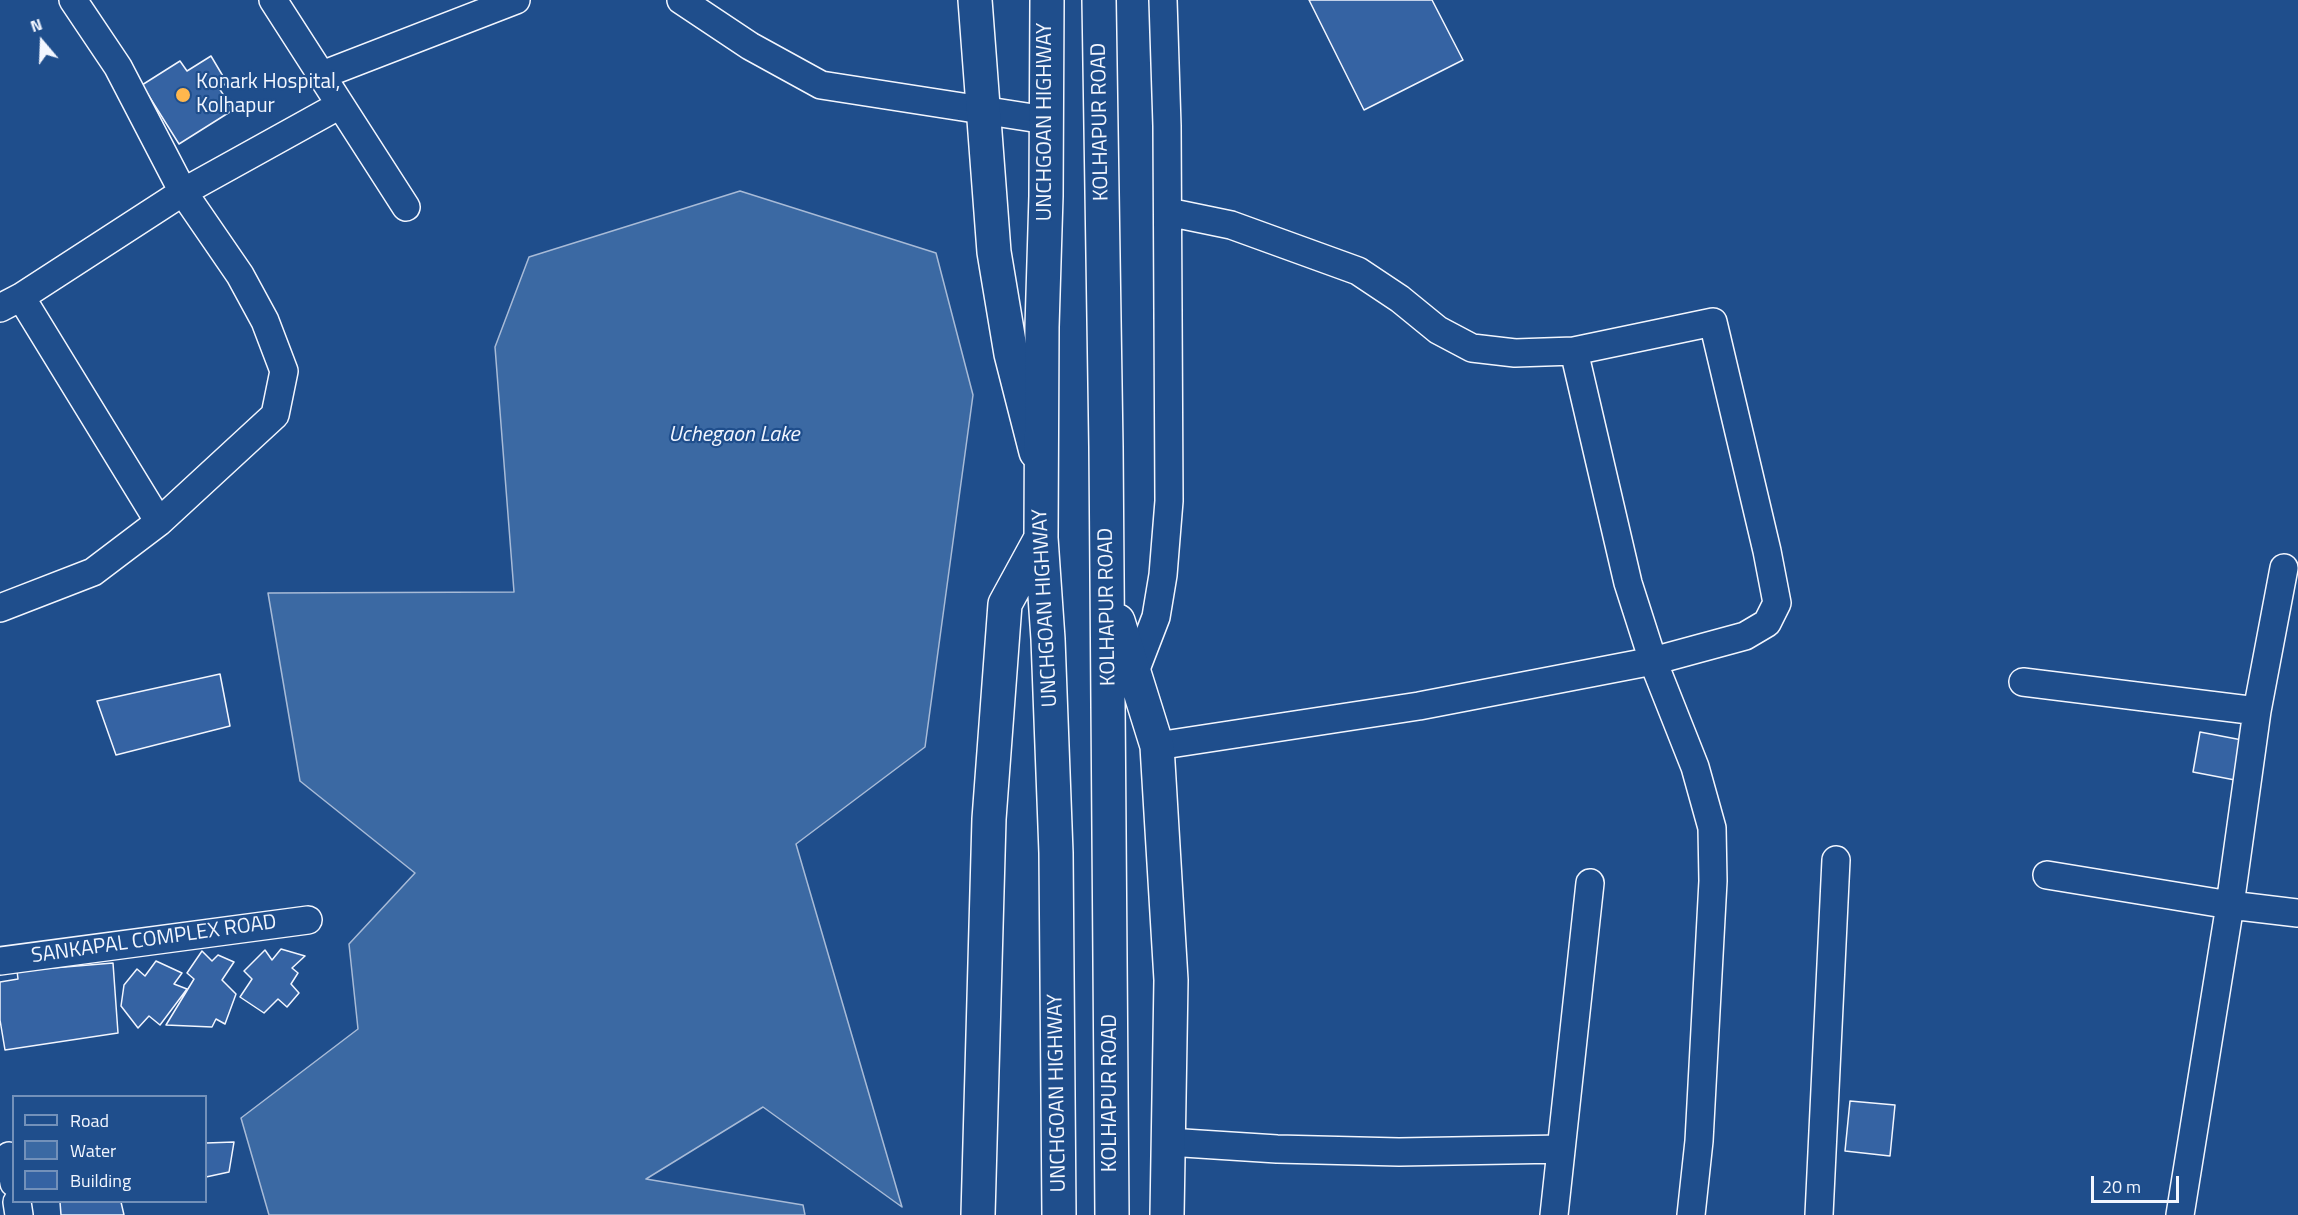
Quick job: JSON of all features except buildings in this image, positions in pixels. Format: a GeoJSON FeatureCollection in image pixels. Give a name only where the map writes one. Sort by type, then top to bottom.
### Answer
{"type":"FeatureCollection","features":[{"type":"Feature","properties":{"kind":"main road"},"geometry":{"type":"LineString","coordinates":[[975,0],[994,252],[1011,354],[1041,471]]}},
{"type":"Feature","properties":{"kind":"main road","name":"UNCHGOAN HIGHWAY"},"geometry":{"type":"LineString","coordinates":[[1047,0],[1041,538],[1048,639],[1056,854],[1059,1215]]}},
{"type":"Feature","properties":{"kind":"main road","name":"KOLHAPUR ROAD"},"geometry":{"type":"LineString","coordinates":[[1099,0],[1112,1215]]}},
{"type":"Feature","properties":{"kind":"main road"},"geometry":{"type":"LineString","coordinates":[[978,1215],[989,819],[1005,604],[1041,538]]}},
{"type":"Feature","properties":{"kind":"main road"},"geometry":{"type":"LineString","coordinates":[[1107,585],[1157,746],[1171,980],[1167,1215]]}},
{"type":"Feature","properties":{"kind":"street"},"geometry":{"type":"LineString","coordinates":[[0,608],[93,572],[159,522],[275,415],[284,371],[265,321],[240,275],[183,192],[118,67],[73,0]]}},
{"type":"Feature","properties":{"kind":"street"},"geometry":{"type":"LineString","coordinates":[[273,0],[406,207]]}},
{"type":"Feature","properties":{"kind":"street"},"geometry":{"type":"LineString","coordinates":[[322,75],[516,0]]}},
{"type":"Feature","properties":{"kind":"street"},"geometry":{"type":"LineString","coordinates":[[681,0],[750,46],[821,85],[1046,120]]}},
{"type":"Feature","properties":{"kind":"street"},"geometry":{"type":"LineString","coordinates":[[1134,674],[1156,617],[1164,575],[1167,522],[1168,212],[1163,0]]}},
{"type":"Feature","properties":{"kind":"street"},"geometry":{"type":"LineString","coordinates":[[159,522],[10,303],[183,192],[339,105]]}},
{"type":"Feature","properties":{"kind":"street"},"geometry":{"type":"LineString","coordinates":[[1157,746],[1419,706],[1653,661],[1744,636],[1767,623],[1777,603],[1713,322],[1574,351],[1515,352],[1473,348],[1438,330],[1400,299],[1358,270],[1231,225],[1168,212]]}},
{"type":"Feature","properties":{"kind":"street"},"geometry":{"type":"LineString","coordinates":[[1574,351],[1628,583],[1653,661],[1695,767],[1712,828],[1713,881],[1701,1106],[1691,1215]]}},
{"type":"Feature","properties":{"kind":"street"},"geometry":{"type":"LineString","coordinates":[[2180,1215],[2230,904],[2257,711],[2284,568]]}},
{"type":"Feature","properties":{"kind":"street"},"geometry":{"type":"LineString","coordinates":[[2023,682],[2257,711]]}},
{"type":"Feature","properties":{"kind":"street"},"geometry":{"type":"LineString","coordinates":[[1819,1215],[1836,860]]}},
{"type":"Feature","properties":{"kind":"street"},"geometry":{"type":"LineString","coordinates":[[2047,875],[2298,913]]}},
{"type":"Feature","properties":{"kind":"street"},"geometry":{"type":"LineString","coordinates":[[1554,1215],[1590,883]]}},
{"type":"Feature","properties":{"kind":"street","name":"SANKAPAL COMPLEX ROAD"},"geometry":{"type":"LineString","coordinates":[[0,961],[308,920]]}},
{"type":"Feature","properties":{"kind":"street"},"geometry":{"type":"LineString","coordinates":[[1168,1142],[1277,1149],[1399,1152],[1561,1149]]}},
{"type":"Feature","properties":{"kind":"street"},"geometry":{"type":"LineString","coordinates":[[9,1156],[12,1172]]}},
{"type":"Feature","properties":{"kind":"water","name":"Uchegaon Lake"},"geometry":{"type":"Polygon","coordinates":[[[740,191],[936,253],[973,395],[925,747],[796,844],[902,1207],[763,1107],[646,1179],[803,1205],[805,1215],[269,1215],[241,1118],[358,1029],[349,944],[415,873],[300,781],[268,593],[514,592],[495,347],[529,257],[740,191]]]}},
{"type":"Feature","properties":{"kind":"place","name":"Konark Hospital, Kolhapur"},"geometry":{"type":"Point","coordinates":[183,95]}}]}
